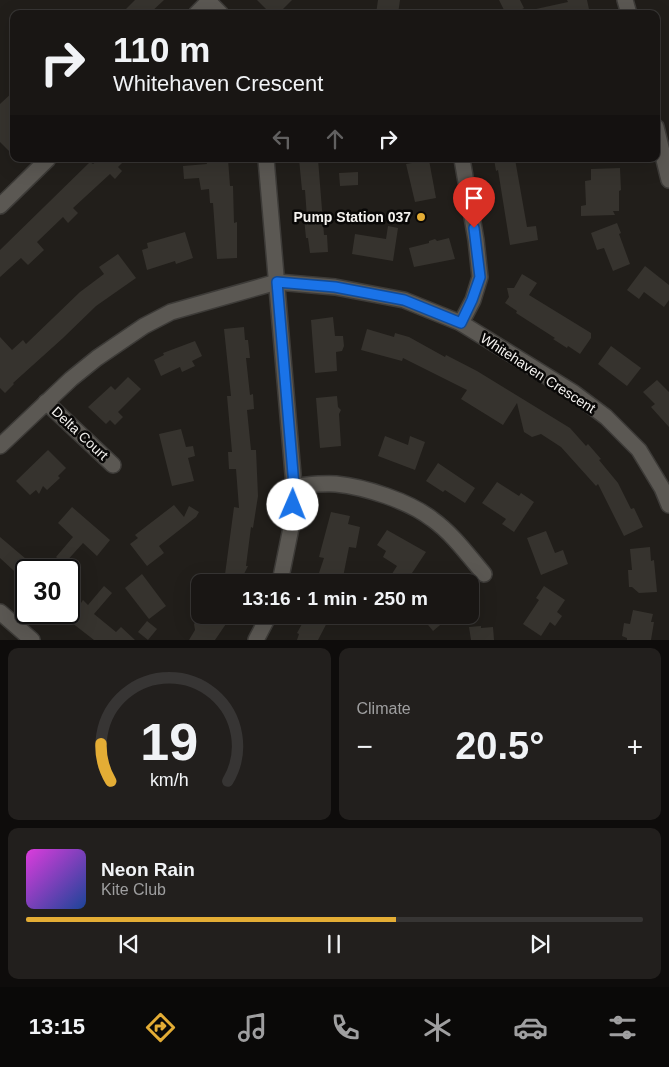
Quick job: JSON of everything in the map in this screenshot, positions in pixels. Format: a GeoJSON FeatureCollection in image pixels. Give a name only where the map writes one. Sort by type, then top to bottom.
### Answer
{"type":"FeatureCollection","features":[{"type":"Feature","properties":{"kind":"street"},"geometry":{"type":"LineString","coordinates":[[199,10],[208,0],[217,10]]}},
{"type":"Feature","properties":{"kind":"street"},"geometry":{"type":"LineString","coordinates":[[660,143],[669,180]]}},
{"type":"Feature","properties":{"kind":"street"},"geometry":{"type":"LineString","coordinates":[[0,206],[45,162]]}},
{"type":"Feature","properties":{"kind":"street"},"geometry":{"type":"LineString","coordinates":[[266,162],[294,486],[292,523],[282,574]]}},
{"type":"Feature","properties":{"kind":"street"},"geometry":{"type":"LineString","coordinates":[[461,323],[480,277],[476,240],[463,162]]}},
{"type":"Feature","properties":{"kind":"street","name":"Whitehaven Crescent"},"geometry":{"type":"LineString","coordinates":[[0,446],[46,402],[97,358],[144,326],[171,312],[277,282],[335,287],[404,300],[461,323],[574,393],[606,417],[638,450],[662,488],[669,505]]}},
{"type":"Feature","properties":{"kind":"street","name":"Delta Court"},"geometry":{"type":"LineString","coordinates":[[46,402],[113,465]]}},
{"type":"Feature","properties":{"kind":"street"},"geometry":{"type":"LineString","coordinates":[[294,486],[336,484],[368,490],[399,501],[432,518],[455,540],[484,574]]}},
{"type":"Feature","properties":{"kind":"street"},"geometry":{"type":"LineString","coordinates":[[0,612],[32,640]]}},
{"type":"Feature","properties":{"kind":"street"},"geometry":{"type":"LineString","coordinates":[[256,640],[264,624]]}},
{"type":"Feature","properties":{"kind":"building"},"geometry":{"type":"Polygon","coordinates":[[[135,0],[164,0],[153,10],[125,10],[135,0]]]}},
{"type":"Feature","properties":{"kind":"building"},"geometry":{"type":"Polygon","coordinates":[[[257,0],[292,0],[282,10],[267,10],[257,0]]]}},
{"type":"Feature","properties":{"kind":"building"},"geometry":{"type":"Polygon","coordinates":[[[378,0],[400,0],[399,10],[377,10],[378,0]]]}},
{"type":"Feature","properties":{"kind":"building"},"geometry":{"type":"Polygon","coordinates":[[[499,0],[520,0],[524,8],[521,10],[504,10],[499,0]]]}},
{"type":"Feature","properties":{"kind":"building"},"geometry":{"type":"Polygon","coordinates":[[[567,0],[587,0],[589,10],[536,10],[536,9],[568,2],[567,0]]]}},
{"type":"Feature","properties":{"kind":"building"},"geometry":{"type":"Polygon","coordinates":[[[10,95],[10,152],[0,142],[0,104],[10,95]]]}},
{"type":"Feature","properties":{"kind":"building"},"geometry":{"type":"Polygon","coordinates":[[[90,162],[93,164],[95,162],[123,162],[118,167],[122,171],[115,179],[110,174],[73,208],[78,213],[68,223],[63,217],[37,242],[44,250],[28,265],[21,258],[0,277],[0,250],[90,162]]]}},
{"type":"Feature","properties":{"kind":"building"},"geometry":{"type":"Polygon","coordinates":[[[206,162],[228,162],[230,186],[233,186],[234,223],[237,222],[237,258],[217,259],[213,203],[210,203],[209,189],[201,190],[199,178],[184,179],[183,166],[207,164],[206,162]]]}},
{"type":"Feature","properties":{"kind":"building"},"geometry":{"type":"Polygon","coordinates":[[[299,162],[318,162],[324,235],[327,235],[328,252],[310,253],[304,218],[307,218],[305,190],[302,190],[299,162]]]}},
{"type":"Feature","properties":{"kind":"building"},"geometry":{"type":"Polygon","coordinates":[[[429,162],[436,198],[415,202],[406,164],[429,162]]]}},
{"type":"Feature","properties":{"kind":"building"},"geometry":{"type":"Polygon","coordinates":[[[494,162],[516,162],[527,227],[536,226],[538,240],[510,245],[498,170],[496,171],[494,162]]]}},
{"type":"Feature","properties":{"kind":"building"},"geometry":{"type":"Polygon","coordinates":[[[620,168],[621,190],[619,191],[619,211],[613,211],[615,215],[581,216],[581,206],[586,205],[585,181],[591,180],[591,169],[620,168]]]}},
{"type":"Feature","properties":{"kind":"building"},"geometry":{"type":"Polygon","coordinates":[[[358,172],[358,185],[340,186],[339,173],[358,172]]]}},
{"type":"Feature","properties":{"kind":"building"},"geometry":{"type":"Polygon","coordinates":[[[617,223],[630,264],[613,271],[604,248],[597,250],[591,233],[617,223]]]}},
{"type":"Feature","properties":{"kind":"building"},"geometry":{"type":"Polygon","coordinates":[[[388,226],[398,228],[393,261],[352,254],[355,234],[386,239],[388,226]]]}},
{"type":"Feature","properties":{"kind":"building"},"geometry":{"type":"Polygon","coordinates":[[[185,232],[193,258],[176,264],[175,261],[147,270],[142,250],[148,248],[147,243],[185,232]]]}},
{"type":"Feature","properties":{"kind":"building"},"geometry":{"type":"Polygon","coordinates":[[[449,238],[455,259],[414,267],[409,248],[429,243],[429,241],[435,239],[437,241],[449,238]]]}},
{"type":"Feature","properties":{"kind":"building"},"geometry":{"type":"Polygon","coordinates":[[[118,254],[136,278],[96,306],[13,383],[5,393],[0,388],[0,337],[12,350],[23,340],[26,344],[80,292],[104,274],[99,267],[118,254]]]}},
{"type":"Feature","properties":{"kind":"building"},"geometry":{"type":"Polygon","coordinates":[[[645,266],[669,285],[669,300],[664,307],[644,292],[639,299],[627,290],[645,266]]]}},
{"type":"Feature","properties":{"kind":"building"},"geometry":{"type":"Polygon","coordinates":[[[522,274],[537,283],[529,295],[591,333],[591,338],[580,354],[553,339],[555,338],[516,313],[517,311],[505,303],[509,297],[507,288],[514,288],[522,274]]]}},
{"type":"Feature","properties":{"kind":"building"},"geometry":{"type":"Polygon","coordinates":[[[333,317],[335,336],[343,336],[344,346],[342,351],[336,352],[337,371],[315,373],[311,320],[333,317]]]}},
{"type":"Feature","properties":{"kind":"building"},"geometry":{"type":"Polygon","coordinates":[[[244,327],[250,358],[246,358],[250,395],[253,394],[254,409],[247,410],[251,450],[256,450],[258,496],[253,528],[251,527],[246,566],[248,566],[244,574],[225,574],[234,507],[239,508],[236,469],[229,469],[228,452],[232,452],[227,396],[231,396],[224,329],[244,327]]]}},
{"type":"Feature","properties":{"kind":"building"},"geometry":{"type":"Polygon","coordinates":[[[367,329],[394,337],[395,333],[409,337],[445,357],[446,355],[477,371],[570,428],[601,459],[599,460],[618,483],[631,509],[634,508],[643,527],[624,536],[598,484],[596,486],[561,447],[541,434],[532,437],[524,432],[517,403],[503,425],[461,399],[467,390],[403,358],[402,361],[361,350],[367,329]]]}},
{"type":"Feature","properties":{"kind":"building"},"geometry":{"type":"Polygon","coordinates":[[[195,341],[202,356],[192,361],[195,366],[182,372],[180,367],[161,376],[154,360],[164,355],[163,353],[195,341]]]}},
{"type":"Feature","properties":{"kind":"building"},"geometry":{"type":"Polygon","coordinates":[[[611,346],[641,368],[627,386],[598,364],[611,346]]]}},
{"type":"Feature","properties":{"kind":"building"},"geometry":{"type":"Polygon","coordinates":[[[128,377],[141,389],[118,412],[123,417],[115,425],[110,420],[106,424],[88,407],[111,386],[115,390],[128,377]]]}},
{"type":"Feature","properties":{"kind":"building"},"geometry":{"type":"Polygon","coordinates":[[[657,380],[669,392],[669,427],[651,407],[655,404],[643,392],[657,380]]]}},
{"type":"Feature","properties":{"kind":"building"},"geometry":{"type":"Polygon","coordinates":[[[337,396],[338,407],[341,410],[339,414],[341,446],[320,448],[316,398],[337,396]]]}},
{"type":"Feature","properties":{"kind":"building"},"geometry":{"type":"Polygon","coordinates":[[[181,429],[186,447],[193,446],[195,456],[188,458],[194,481],[172,486],[159,434],[181,429]]]}},
{"type":"Feature","properties":{"kind":"building"},"geometry":{"type":"Polygon","coordinates":[[[385,436],[408,445],[410,436],[425,442],[415,470],[378,456],[385,436]]]}},
{"type":"Feature","properties":{"kind":"building"},"geometry":{"type":"Polygon","coordinates":[[[48,450],[66,468],[58,476],[60,478],[47,490],[43,486],[39,494],[36,490],[30,495],[16,481],[48,450]]]}},
{"type":"Feature","properties":{"kind":"building"},"geometry":{"type":"Polygon","coordinates":[[[438,463],[475,488],[465,503],[426,481],[438,463]]]}},
{"type":"Feature","properties":{"kind":"building"},"geometry":{"type":"Polygon","coordinates":[[[497,482],[519,496],[521,493],[534,502],[514,532],[502,524],[506,519],[482,503],[497,482]]]}},
{"type":"Feature","properties":{"kind":"building"},"geometry":{"type":"Polygon","coordinates":[[[174,505],[184,517],[189,506],[199,512],[196,517],[159,546],[164,553],[147,566],[130,544],[138,538],[135,535],[174,505]]]}},
{"type":"Feature","properties":{"kind":"building"},"geometry":{"type":"Polygon","coordinates":[[[72,507],[110,540],[97,556],[83,543],[69,559],[58,559],[56,557],[73,537],[58,523],[72,507]]]}},
{"type":"Feature","properties":{"kind":"building"},"geometry":{"type":"Polygon","coordinates":[[[331,512],[350,516],[348,524],[360,527],[356,548],[349,547],[344,574],[319,574],[324,558],[319,557],[331,512]]]}},
{"type":"Feature","properties":{"kind":"building"},"geometry":{"type":"Polygon","coordinates":[[[387,530],[426,552],[411,574],[392,574],[397,566],[383,557],[386,551],[377,545],[387,530]]]}},
{"type":"Feature","properties":{"kind":"building"},"geometry":{"type":"Polygon","coordinates":[[[546,531],[555,553],[563,550],[568,564],[541,575],[527,538],[546,531]]]}},
{"type":"Feature","properties":{"kind":"building"},"geometry":{"type":"Polygon","coordinates":[[[0,537],[26,559],[15,559],[15,572],[0,558],[0,537]]]}},
{"type":"Feature","properties":{"kind":"building"},"geometry":{"type":"Polygon","coordinates":[[[650,547],[651,561],[654,560],[657,592],[639,593],[632,587],[629,587],[628,570],[632,570],[630,549],[650,547]]]}},
{"type":"Feature","properties":{"kind":"building"},"geometry":{"type":"Polygon","coordinates":[[[142,574],[166,606],[149,619],[125,588],[142,574]]]}},
{"type":"Feature","properties":{"kind":"building"},"geometry":{"type":"Polygon","coordinates":[[[104,586],[112,593],[94,614],[116,632],[121,627],[135,640],[94,640],[73,624],[80,624],[80,602],[83,600],[88,605],[104,586]]]}},
{"type":"Feature","properties":{"kind":"building"},"geometry":{"type":"Polygon","coordinates":[[[544,586],[565,600],[557,612],[562,616],[555,626],[550,622],[541,636],[523,624],[539,600],[536,598],[544,586]]]}},
{"type":"Feature","properties":{"kind":"building"},"geometry":{"type":"Polygon","coordinates":[[[633,610],[653,614],[651,622],[654,622],[651,640],[627,640],[627,638],[622,636],[624,623],[630,624],[633,610]]]}},
{"type":"Feature","properties":{"kind":"building"},"geometry":{"type":"Polygon","coordinates":[[[147,621],[157,629],[148,640],[138,632],[147,621]]]}},
{"type":"Feature","properties":{"kind":"building"},"geometry":{"type":"Polygon","coordinates":[[[194,624],[226,624],[215,640],[189,640],[195,630],[194,624]]]}},
{"type":"Feature","properties":{"kind":"building"},"geometry":{"type":"Polygon","coordinates":[[[302,624],[326,624],[318,640],[297,640],[299,634],[297,633],[302,624]]]}},
{"type":"Feature","properties":{"kind":"building"},"geometry":{"type":"Polygon","coordinates":[[[427,624],[441,624],[433,631],[427,624]]]}},
{"type":"Feature","properties":{"kind":"building"},"geometry":{"type":"Polygon","coordinates":[[[481,626],[481,628],[493,627],[494,640],[471,640],[469,627],[481,626]]]}},
{"type":"Feature","properties":{"kind":"place","name":"Pump Station 037"},"geometry":{"type":"Point","coordinates":[421,217]}},
{"type":"Feature","properties":{"kind":"route"},"geometry":{"type":"LineString","coordinates":[[293,505],[294,486],[277,282],[335,287],[404,300],[461,323],[480,277],[474,228]]}}]}
